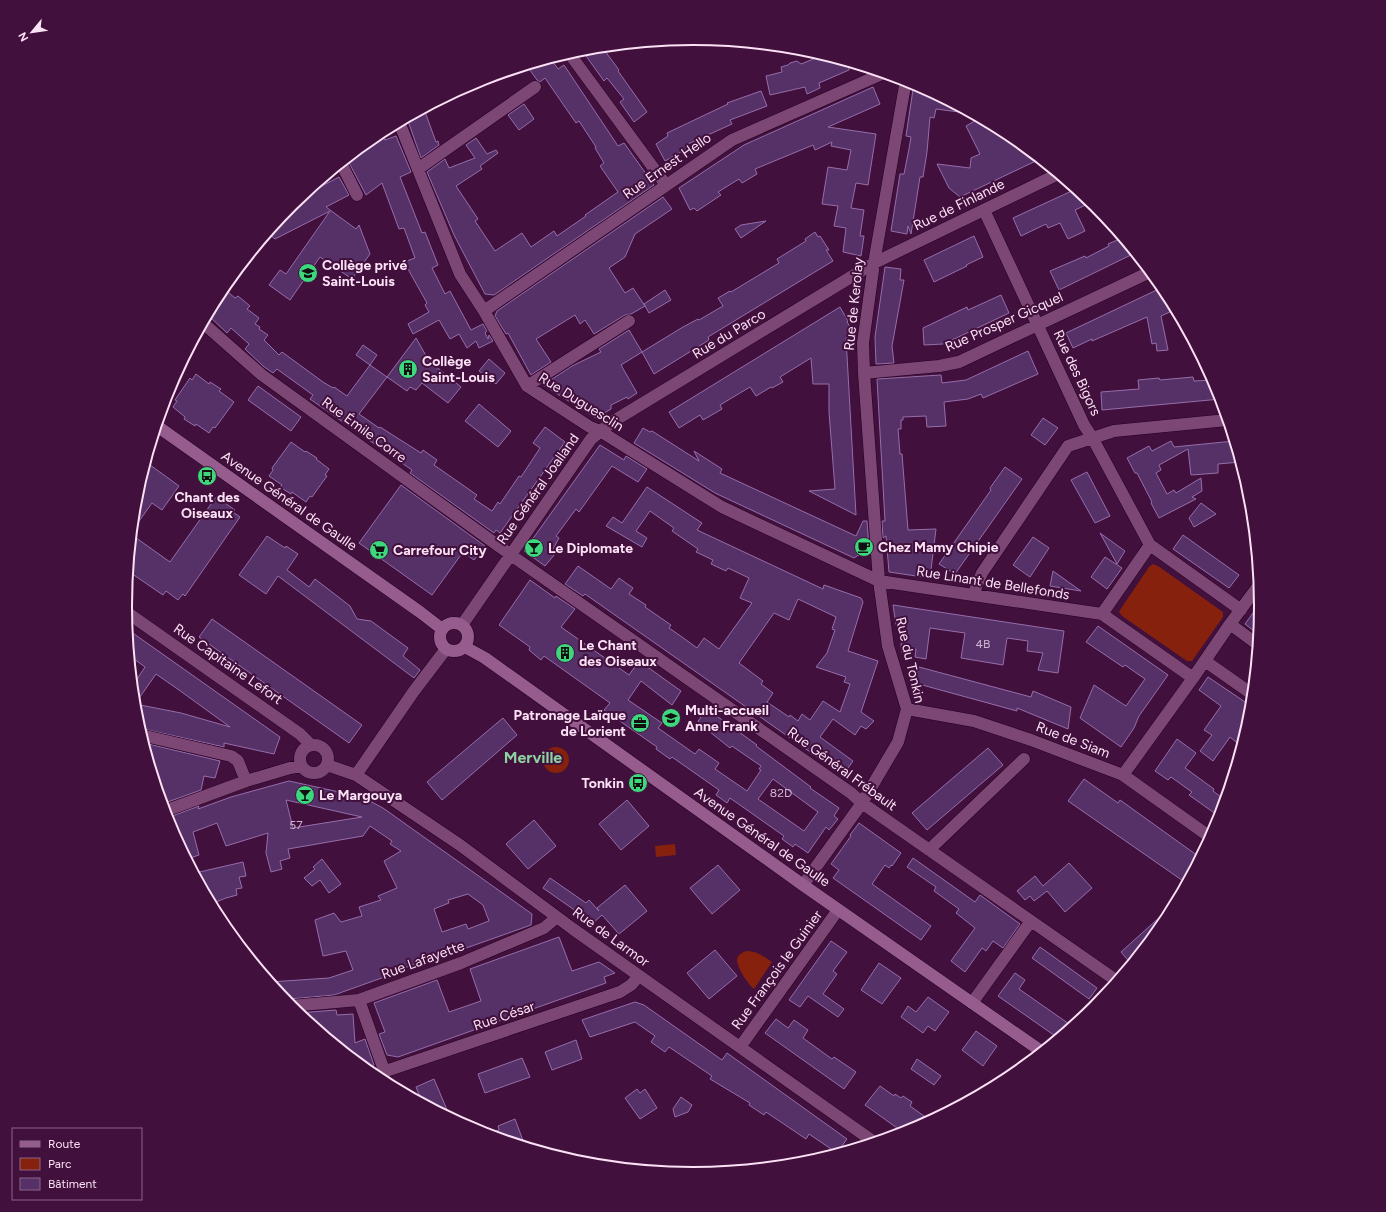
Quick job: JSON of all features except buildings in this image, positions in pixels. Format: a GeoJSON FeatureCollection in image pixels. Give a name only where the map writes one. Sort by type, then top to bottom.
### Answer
{"type":"FeatureCollection","features":[{"type":"Feature","properties":{"kind":"main road","name":"Avenue Général de Gaulle"},"geometry":{"type":"LineString","coordinates":[[161,429],[442,629]]}},
{"type":"Feature","properties":{"kind":"main road"},"geometry":{"type":"LineString","coordinates":[[458,623],[462,625],[465,627],[468,635],[465,646],[462,649],[454,651],[446,649],[441,642],[440,633],[442,629],[449,624],[458,623]]}},
{"type":"Feature","properties":{"kind":"main road","name":"Avenue Général de Gaulle"},"geometry":{"type":"LineString","coordinates":[[465,646],[485,658],[838,910],[1038,1049]]}},
{"type":"Feature","properties":{"kind":"street"},"geometry":{"type":"LineString","coordinates":[[573,58],[666,185]]}},
{"type":"Feature","properties":{"kind":"street","name":"Rue Ernest Hello"},"geometry":{"type":"LineString","coordinates":[[484,311],[732,140],[877,76]]}},
{"type":"Feature","properties":{"kind":"street"},"geometry":{"type":"LineString","coordinates":[[418,169],[535,87]]}},
{"type":"Feature","properties":{"kind":"street","name":"Rue de Kerolay"},"geometry":{"type":"LineString","coordinates":[[879,581],[863,343],[874,263],[905,87]]}},
{"type":"Feature","properties":{"kind":"street","name":"Rue Duguesclin"},"geometry":{"type":"LineString","coordinates":[[401,127],[460,274],[484,311],[527,386],[590,427],[600,431],[722,507],[879,581]]}},
{"type":"Feature","properties":{"kind":"street"},"geometry":{"type":"LineString","coordinates":[[344,167],[357,195]]}},
{"type":"Feature","properties":{"kind":"street","name":"Rue de Finlande"},"geometry":{"type":"LineString","coordinates":[[874,263],[1053,176]]}},
{"type":"Feature","properties":{"kind":"street","name":"Rue des Bigors"},"geometry":{"type":"LineString","coordinates":[[984,210],[1084,425],[1150,545]]}},
{"type":"Feature","properties":{"kind":"street","name":"Rue du Parco"},"geometry":{"type":"LineString","coordinates":[[600,431],[874,263]]}},
{"type":"Feature","properties":{"kind":"street","name":"Rue Prosper Gicquel"},"geometry":{"type":"LineString","coordinates":[[864,372],[939,366],[959,362],[1145,274]]}},
{"type":"Feature","properties":{"kind":"street"},"geometry":{"type":"LineString","coordinates":[[527,386],[629,321]]}},
{"type":"Feature","properties":{"kind":"street","name":"Rue Émile Corre"},"geometry":{"type":"LineString","coordinates":[[206,326],[262,375],[511,556]]}},
{"type":"Feature","properties":{"kind":"street"},"geometry":{"type":"LineString","coordinates":[[975,595],[976,587],[982,573],[1068,446],[1114,431],[1222,420]]}},
{"type":"Feature","properties":{"kind":"street","name":"Rue Général Joalland"},"geometry":{"type":"LineString","coordinates":[[462,625],[591,439],[600,431]]}},
{"type":"Feature","properties":{"kind":"street"},"geometry":{"type":"LineString","coordinates":[[1193,678],[1102,614],[1150,545],[1241,610]]}},
{"type":"Feature","properties":{"kind":"street","name":"Rue Général Frébault"},"geometry":{"type":"LineString","coordinates":[[511,556],[1113,978]]}},
{"type":"Feature","properties":{"kind":"street","name":"Rue Linant de Bellefonds"},"geometry":{"type":"LineString","coordinates":[[879,581],[1102,614]]}},
{"type":"Feature","properties":{"kind":"street","name":"Rue du Tonkin"},"geometry":{"type":"LineString","coordinates":[[803,885],[862,803],[898,742],[907,709],[888,646],[879,581]]}},
{"type":"Feature","properties":{"kind":"street"},"geometry":{"type":"LineString","coordinates":[[1123,775],[1254,592]]}},
{"type":"Feature","properties":{"kind":"street","name":"Rue Capitaine Lefort"},"geometry":{"type":"LineString","coordinates":[[132,615],[300,734],[311,745]]}},
{"type":"Feature","properties":{"kind":"street"},"geometry":{"type":"LineString","coordinates":[[1230,624],[1253,641]]}},
{"type":"Feature","properties":{"kind":"street"},"geometry":{"type":"LineString","coordinates":[[356,774],[414,691],[446,649]]}},
{"type":"Feature","properties":{"kind":"street"},"geometry":{"type":"LineString","coordinates":[[1205,661],[1247,691]]}},
{"type":"Feature","properties":{"kind":"street","name":"Rue de Siam"},"geometry":{"type":"LineString","coordinates":[[907,709],[974,721],[1031,740],[1123,775],[1205,834]]}},
{"type":"Feature","properties":{"kind":"street"},"geometry":{"type":"LineString","coordinates":[[148,737],[231,756],[238,761],[246,781]]}},
{"type":"Feature","properties":{"kind":"street"},"geometry":{"type":"LineString","coordinates":[[311,745],[320,746],[323,748],[328,756],[327,765],[320,771],[312,773],[308,772],[300,762],[303,749],[311,745]]}},
{"type":"Feature","properties":{"kind":"street"},"geometry":{"type":"LineString","coordinates":[[929,850],[1024,759]]}},
{"type":"Feature","properties":{"kind":"street","name":"Rue de Larmor"},"geometry":{"type":"LineString","coordinates":[[327,765],[356,774],[460,845],[639,976],[869,1138]]}},
{"type":"Feature","properties":{"kind":"street"},"geometry":{"type":"LineString","coordinates":[[171,809],[246,781],[302,766]]}},
{"type":"Feature","properties":{"kind":"street","name":"Rue François le Guinier"},"geometry":{"type":"LineString","coordinates":[[740,1047],[838,910]]}},
{"type":"Feature","properties":{"kind":"street","name":"Rue Lafayette"},"geometry":{"type":"LineString","coordinates":[[298,1005],[359,1000],[461,963],[544,928],[557,917]]}},
{"type":"Feature","properties":{"kind":"street"},"geometry":{"type":"LineString","coordinates":[[972,1003],[1031,921]]}},
{"type":"Feature","properties":{"kind":"street","name":"Rue César"},"geometry":{"type":"LineString","coordinates":[[382,1073],[620,992],[631,985],[639,976]]}},
{"type":"Feature","properties":{"kind":"street"},"geometry":{"type":"LineString","coordinates":[[359,1000],[378,1070]]}},
{"type":"Feature","properties":{"kind":"green space"},"geometry":{"type":"Polygon","coordinates":[[[1153,564],[1223,612],[1223,617],[1192,661],[1187,661],[1122,616],[1119,612],[1149,567],[1153,564]]]}},
{"type":"Feature","properties":{"kind":"green space"},"geometry":{"type":"Polygon","coordinates":[[[556,747],[565,751],[569,760],[565,769],[556,773],[547,769],[543,760],[547,751],[556,747]]]}},
{"type":"Feature","properties":{"kind":"green space"},"geometry":{"type":"Polygon","coordinates":[[[675,844],[676,855],[656,857],[655,846],[675,844]]]}},
{"type":"Feature","properties":{"kind":"green space"},"geometry":{"type":"Polygon","coordinates":[[[746,951],[757,953],[772,962],[754,989],[743,976],[737,963],[740,954],[746,951]]]}},
{"type":"Feature","properties":{"kind":"place","name":"Collège privé Saint-Louis"},"geometry":{"type":"Point","coordinates":[308,273]}},
{"type":"Feature","properties":{"kind":"place","name":"Collège Saint-Louis"},"geometry":{"type":"Point","coordinates":[408,369]}},
{"type":"Feature","properties":{"kind":"place","name":"Chant des Oiseaux"},"geometry":{"type":"Point","coordinates":[207,476]}},
{"type":"Feature","properties":{"kind":"place","name":"Chez Mamy Chipie"},"geometry":{"type":"Point","coordinates":[864,547]}},
{"type":"Feature","properties":{"kind":"place","name":"Le Diplomate"},"geometry":{"type":"Point","coordinates":[534,548]}},
{"type":"Feature","properties":{"kind":"place","name":"Carrefour City"},"geometry":{"type":"Point","coordinates":[379,550]}},
{"type":"Feature","properties":{"kind":"place","name":"Le Chant des Oiseaux"},"geometry":{"type":"Point","coordinates":[565,653]}},
{"type":"Feature","properties":{"kind":"place","name":"Multi-accueil Anne Frank"},"geometry":{"type":"Point","coordinates":[671,718]}},
{"type":"Feature","properties":{"kind":"place","name":"Patronage Laïque de Lorient"},"geometry":{"type":"Point","coordinates":[640,723]}},
{"type":"Feature","properties":{"kind":"place","name":"Tonkin"},"geometry":{"type":"Point","coordinates":[638,783]}},
{"type":"Feature","properties":{"kind":"place","name":"Le Margouya"},"geometry":{"type":"Point","coordinates":[305,795]}},
{"type":"Feature","properties":{"kind":"district","name":"Merville"},"geometry":{"type":"Point","coordinates":[533,757]}}]}
